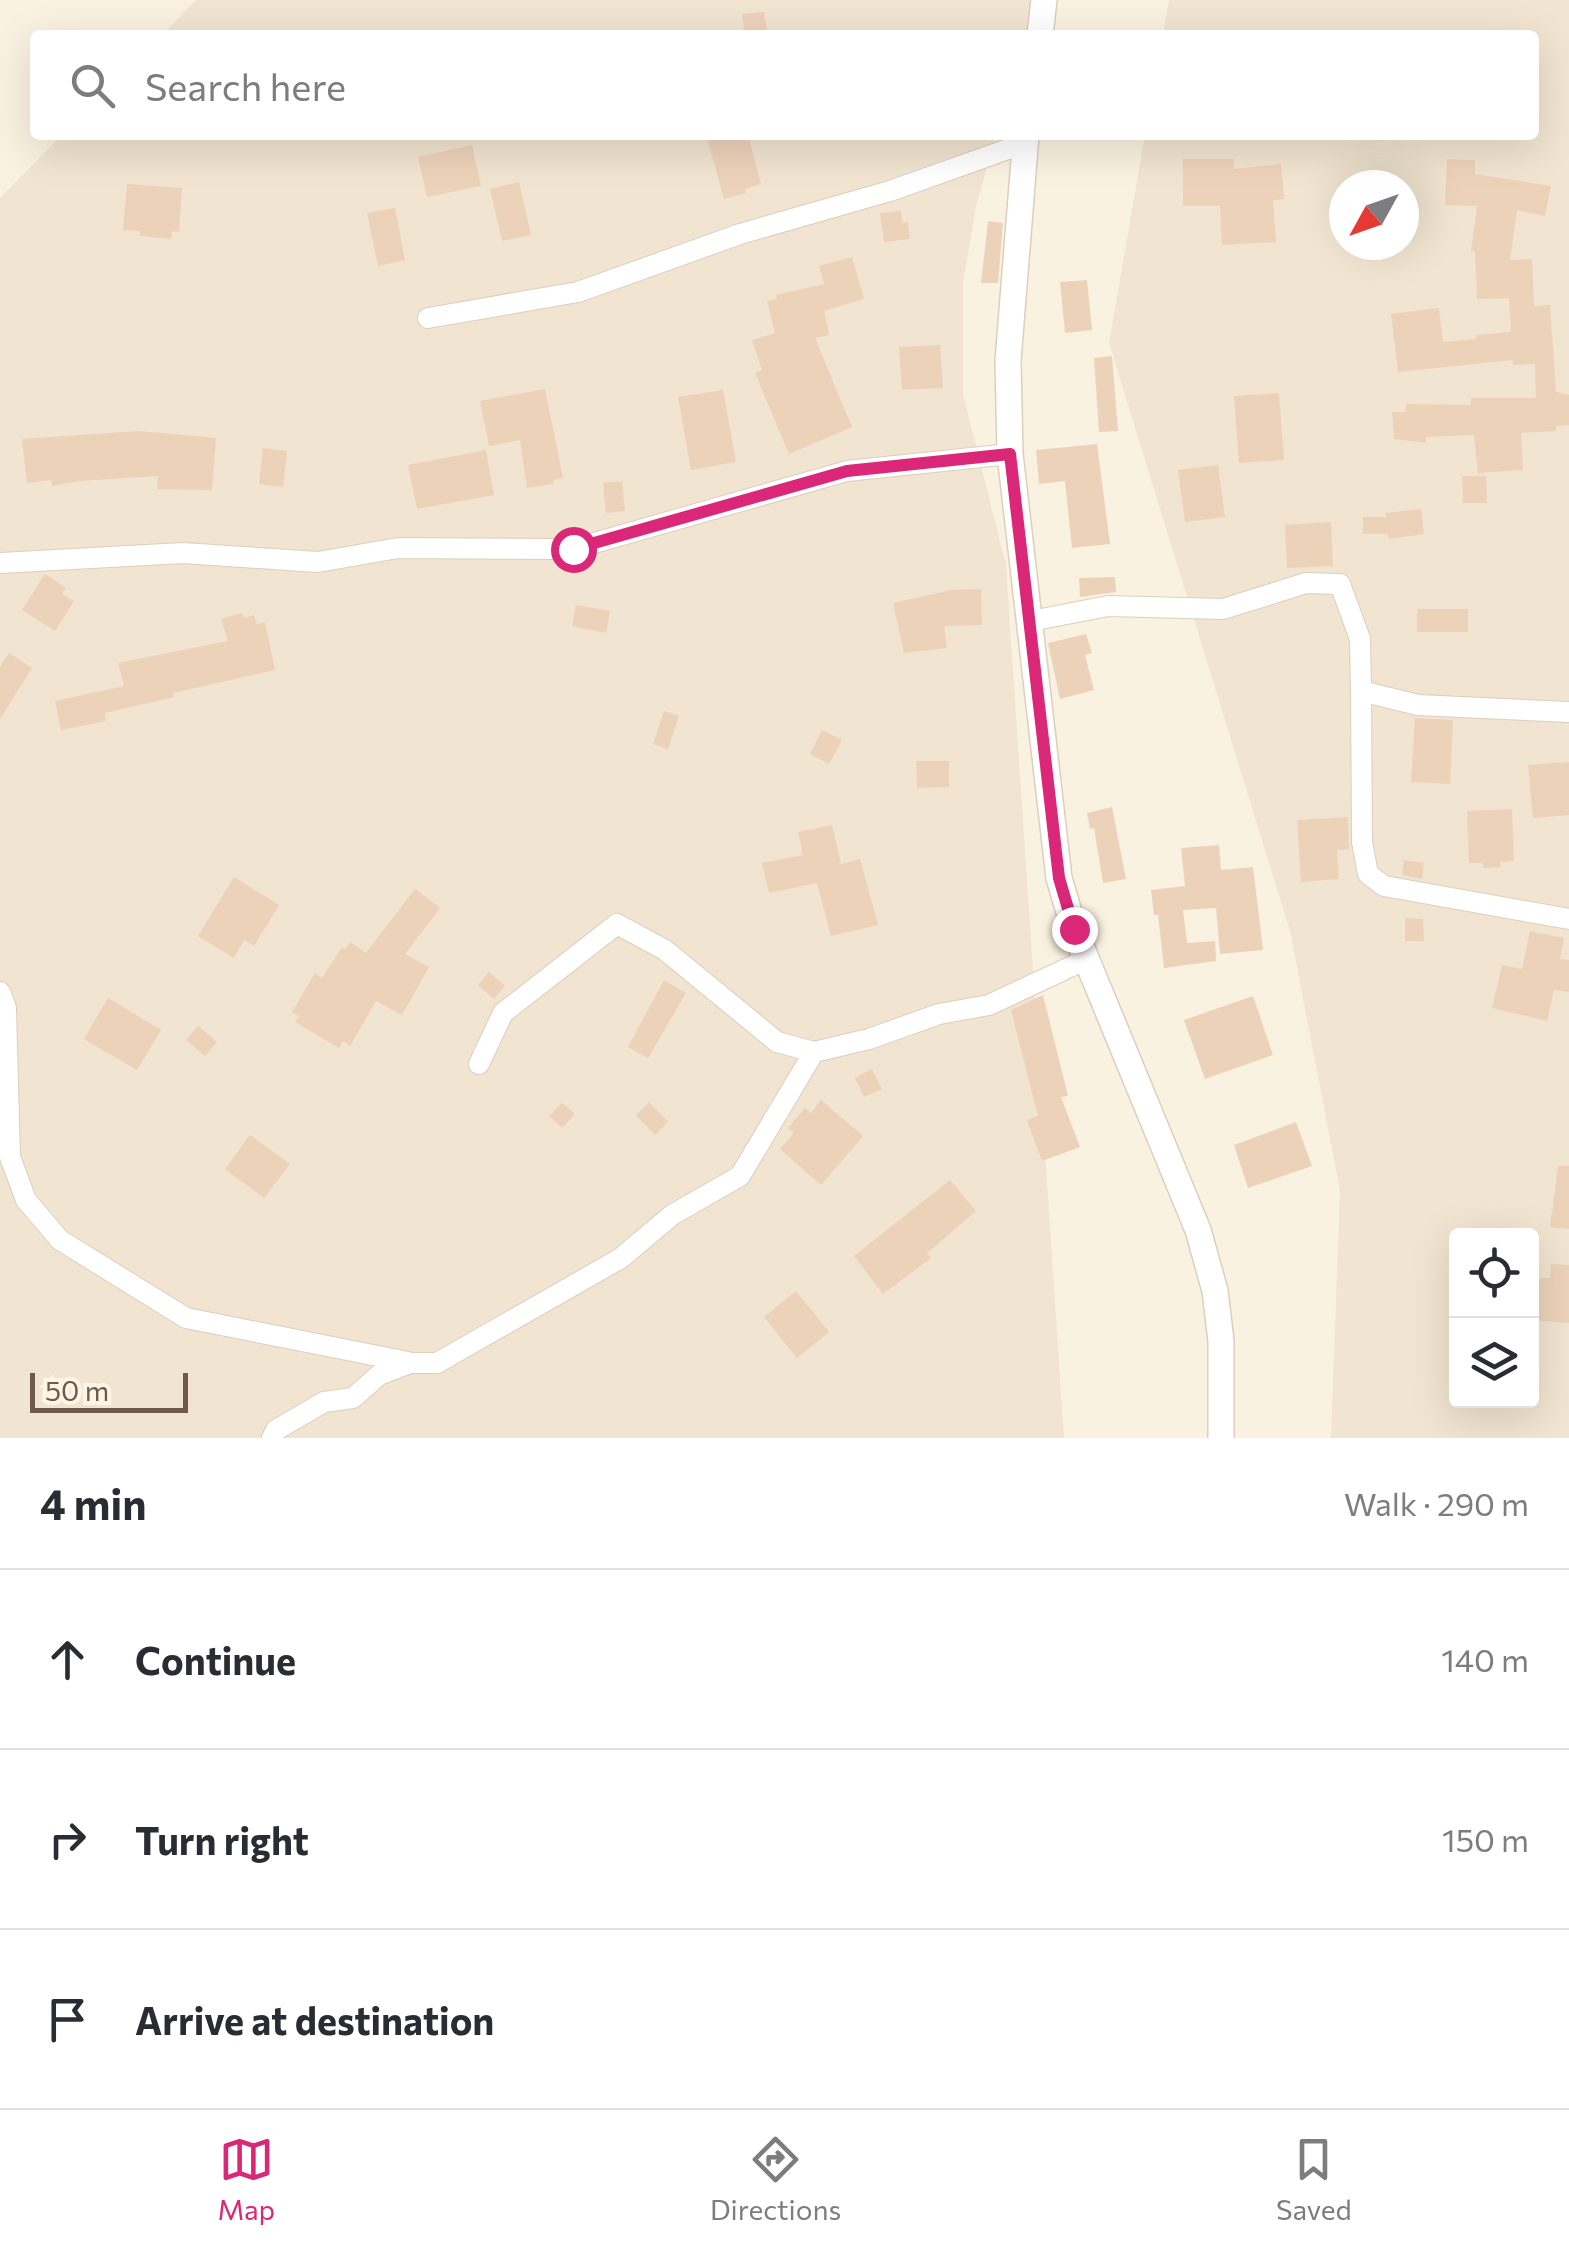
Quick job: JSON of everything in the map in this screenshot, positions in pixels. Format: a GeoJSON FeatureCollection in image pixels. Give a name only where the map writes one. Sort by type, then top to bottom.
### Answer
{"type":"FeatureCollection","features":[{"type":"Feature","properties":{"kind":"street"},"geometry":{"type":"LineString","coordinates":[[1041,30],[1044,0]]}},
{"type":"Feature","properties":{"kind":"street"},"geometry":{"type":"LineString","coordinates":[[428,318],[578,292],[740,234],[890,190],[1023,140]]}},
{"type":"Feature","properties":{"kind":"street"},"geometry":{"type":"LineString","coordinates":[[1026,140],[1008,361],[1010,454],[1059,878],[1087,959],[1198,1230],[1215,1291],[1221,1341],[1221,1438]]}},
{"type":"Feature","properties":{"kind":"street"},"geometry":{"type":"LineString","coordinates":[[0,563],[183,554],[318,562],[398,548],[573,549],[847,471],[1010,454]]}},
{"type":"Feature","properties":{"kind":"street"},"geometry":{"type":"LineString","coordinates":[[1031,621],[1108,606],[1223,609],[1306,583],[1340,584],[1360,639],[1362,842],[1368,874],[1384,886],[1569,919]]}},
{"type":"Feature","properties":{"kind":"street"},"geometry":{"type":"LineString","coordinates":[[1361,690],[1418,705],[1569,712]]}},
{"type":"Feature","properties":{"kind":"street"},"geometry":{"type":"LineString","coordinates":[[479,1064],[504,1013],[616,924],[665,950],[777,1042],[814,1052],[869,1039],[939,1014],[989,1004],[1087,959]]}},
{"type":"Feature","properties":{"kind":"street"},"geometry":{"type":"LineString","coordinates":[[0,992],[6,1008],[10,1157],[26,1200],[60,1240],[186,1318],[410,1363],[437,1363],[621,1258],[672,1215],[740,1176],[814,1052]]}},
{"type":"Feature","properties":{"kind":"street"},"geometry":{"type":"LineString","coordinates":[[272,1438],[276,1430],[296,1417],[324,1402],[353,1398],[379,1375],[410,1363]]}},
{"type":"Feature","properties":{"kind":"shaded area"},"geometry":{"type":"Polygon","coordinates":[[[196,0],[1035,0],[1026,30],[167,30],[196,0]]]}},
{"type":"Feature","properties":{"kind":"shaded area"},"geometry":{"type":"Polygon","coordinates":[[[1169,0],[1569,0],[1569,1438],[1331,1438],[1340,1190],[1290,931],[1109,343],[1144,140],[1539,140],[1539,30],[1164,30],[1169,0]]]}},
{"type":"Feature","properties":{"kind":"shaded area"},"geometry":{"type":"Polygon","coordinates":[[[57,140],[995,140],[976,206],[963,283],[963,394],[1006,565],[1064,1438],[0,1438],[0,198],[57,140]]]}},
{"type":"Feature","properties":{"kind":"building"},"geometry":{"type":"Polygon","coordinates":[[[764,12],[767,30],[744,30],[742,14],[764,12]]]}},
{"type":"Feature","properties":{"kind":"building"},"geometry":{"type":"Polygon","coordinates":[[[708,140],[749,140],[761,184],[724,199],[708,140]]]}},
{"type":"Feature","properties":{"kind":"building"},"geometry":{"type":"Polygon","coordinates":[[[472,145],[481,186],[427,197],[418,157],[472,145]]]}},
{"type":"Feature","properties":{"kind":"building"},"geometry":{"type":"Polygon","coordinates":[[[1183,159],[1234,159],[1234,169],[1281,164],[1284,199],[1273,200],[1276,242],[1222,245],[1220,206],[1183,206],[1183,159]]]}},
{"type":"Feature","properties":{"kind":"building"},"geometry":{"type":"Polygon","coordinates":[[[1447,159],[1475,160],[1475,174],[1551,186],[1545,216],[1517,210],[1510,260],[1532,259],[1534,306],[1550,305],[1556,392],[1569,395],[1569,425],[1556,426],[1556,431],[1521,433],[1523,470],[1478,473],[1474,435],[1426,437],[1426,443],[1394,439],[1392,412],[1406,412],[1406,404],[1471,405],[1471,398],[1536,398],[1535,364],[1513,365],[1513,360],[1398,372],[1391,314],[1439,308],[1443,342],[1511,332],[1509,298],[1477,299],[1475,252],[1471,251],[1477,206],[1445,205],[1447,159]]]}},
{"type":"Feature","properties":{"kind":"building"},"geometry":{"type":"Polygon","coordinates":[[[519,182],[531,235],[502,241],[490,189],[519,182]]]}},
{"type":"Feature","properties":{"kind":"building"},"geometry":{"type":"Polygon","coordinates":[[[127,184],[182,188],[179,232],[172,231],[171,239],[123,230],[127,184]]]}},
{"type":"Feature","properties":{"kind":"building"},"geometry":{"type":"Polygon","coordinates":[[[395,208],[405,260],[378,266],[367,213],[395,208]]]}},
{"type":"Feature","properties":{"kind":"building"},"geometry":{"type":"Polygon","coordinates":[[[901,211],[902,223],[908,222],[910,239],[884,242],[880,213],[901,211]]]}},
{"type":"Feature","properties":{"kind":"building"},"geometry":{"type":"Polygon","coordinates":[[[988,221],[1003,223],[998,283],[981,283],[988,221]]]}},
{"type":"Feature","properties":{"kind":"building"},"geometry":{"type":"Polygon","coordinates":[[[852,257],[864,299],[824,311],[829,335],[815,338],[852,427],[789,454],[755,373],[762,370],[752,340],[775,333],[767,301],[777,299],[776,295],[824,284],[819,266],[852,257]]]}},
{"type":"Feature","properties":{"kind":"building"},"geometry":{"type":"Polygon","coordinates":[[[1087,280],[1092,330],[1065,333],[1060,282],[1087,280]]]}},
{"type":"Feature","properties":{"kind":"building"},"geometry":{"type":"Polygon","coordinates":[[[940,345],[943,388],[902,390],[899,347],[940,345]]]}},
{"type":"Feature","properties":{"kind":"building"},"geometry":{"type":"Polygon","coordinates":[[[1112,356],[1118,431],[1099,432],[1094,358],[1112,356]]]}},
{"type":"Feature","properties":{"kind":"building"},"geometry":{"type":"Polygon","coordinates":[[[545,389],[563,478],[553,480],[553,484],[527,488],[520,440],[489,446],[480,401],[545,389]]]}},
{"type":"Feature","properties":{"kind":"building"},"geometry":{"type":"Polygon","coordinates":[[[723,390],[736,462],[691,470],[678,397],[723,390]]]}},
{"type":"Feature","properties":{"kind":"building"},"geometry":{"type":"Polygon","coordinates":[[[1279,393],[1284,460],[1239,463],[1234,396],[1279,393]]]}},
{"type":"Feature","properties":{"kind":"building"},"geometry":{"type":"Polygon","coordinates":[[[138,431],[216,438],[212,490],[157,489],[158,476],[52,486],[51,480],[27,483],[22,439],[138,431]]]}},
{"type":"Feature","properties":{"kind":"building"},"geometry":{"type":"Polygon","coordinates":[[[1097,444],[1110,544],[1072,548],[1065,481],[1039,484],[1036,450],[1097,444]]]}},
{"type":"Feature","properties":{"kind":"building"},"geometry":{"type":"Polygon","coordinates":[[[263,448],[287,451],[283,487],[259,484],[263,448]]]}},
{"type":"Feature","properties":{"kind":"building"},"geometry":{"type":"Polygon","coordinates":[[[486,450],[494,495],[417,509],[408,465],[486,450]]]}},
{"type":"Feature","properties":{"kind":"building"},"geometry":{"type":"Polygon","coordinates":[[[1218,465],[1225,517],[1185,522],[1178,470],[1218,465]]]}},
{"type":"Feature","properties":{"kind":"building"},"geometry":{"type":"Polygon","coordinates":[[[1462,476],[1486,476],[1487,503],[1463,503],[1462,476]]]}},
{"type":"Feature","properties":{"kind":"building"},"geometry":{"type":"Polygon","coordinates":[[[622,481],[625,511],[606,513],[603,483],[622,481]]]}},
{"type":"Feature","properties":{"kind":"building"},"geometry":{"type":"Polygon","coordinates":[[[1421,509],[1424,534],[1389,539],[1388,534],[1363,534],[1363,517],[1386,517],[1385,513],[1421,509]]]}},
{"type":"Feature","properties":{"kind":"building"},"geometry":{"type":"Polygon","coordinates":[[[1331,522],[1333,566],[1287,568],[1285,525],[1331,522]]]}},
{"type":"Feature","properties":{"kind":"building"},"geometry":{"type":"Polygon","coordinates":[[[45,574],[66,588],[62,594],[74,601],[55,631],[22,610],[45,574]]]}},
{"type":"Feature","properties":{"kind":"building"},"geometry":{"type":"Polygon","coordinates":[[[1115,577],[1116,592],[1080,597],[1079,578],[1115,577]]]}},
{"type":"Feature","properties":{"kind":"building"},"geometry":{"type":"Polygon","coordinates":[[[981,589],[982,625],[944,626],[947,648],[904,653],[893,603],[951,590],[981,589]]]}},
{"type":"Feature","properties":{"kind":"building"},"geometry":{"type":"Polygon","coordinates":[[[576,605],[610,611],[606,633],[572,626],[576,605]]]}},
{"type":"Feature","properties":{"kind":"building"},"geometry":{"type":"Polygon","coordinates":[[[1417,609],[1468,609],[1468,632],[1417,632],[1417,609]]]}},
{"type":"Feature","properties":{"kind":"building"},"geometry":{"type":"Polygon","coordinates":[[[242,613],[244,618],[254,615],[257,624],[265,622],[275,670],[173,693],[174,697],[105,713],[106,721],[61,730],[55,701],[124,686],[118,663],[228,641],[221,619],[242,613]]]}},
{"type":"Feature","properties":{"kind":"building"},"geometry":{"type":"Polygon","coordinates":[[[1086,634],[1092,653],[1085,655],[1094,690],[1060,699],[1048,643],[1086,634]]]}},
{"type":"Feature","properties":{"kind":"building"},"geometry":{"type":"Polygon","coordinates":[[[9,653],[32,668],[0,719],[0,667],[9,653]]]}},
{"type":"Feature","properties":{"kind":"building"},"geometry":{"type":"Polygon","coordinates":[[[664,711],[679,716],[668,749],[653,744],[664,711]]]}},
{"type":"Feature","properties":{"kind":"building"},"geometry":{"type":"Polygon","coordinates":[[[1415,718],[1453,720],[1450,784],[1411,782],[1415,718]]]}},
{"type":"Feature","properties":{"kind":"building"},"geometry":{"type":"Polygon","coordinates":[[[822,730],[842,740],[829,764],[810,754],[822,730]]]}},
{"type":"Feature","properties":{"kind":"building"},"geometry":{"type":"Polygon","coordinates":[[[916,761],[949,761],[949,787],[917,788],[916,761]]]}},
{"type":"Feature","properties":{"kind":"building"},"geometry":{"type":"Polygon","coordinates":[[[1569,762],[1569,815],[1533,818],[1528,765],[1569,762]]]}},
{"type":"Feature","properties":{"kind":"building"},"geometry":{"type":"Polygon","coordinates":[[[1112,807],[1126,879],[1103,883],[1094,828],[1090,829],[1087,813],[1112,807]]]}},
{"type":"Feature","properties":{"kind":"building"},"geometry":{"type":"Polygon","coordinates":[[[1512,809],[1514,861],[1483,868],[1483,863],[1469,863],[1467,811],[1512,809]]]}},
{"type":"Feature","properties":{"kind":"building"},"geometry":{"type":"Polygon","coordinates":[[[1348,817],[1349,849],[1337,850],[1339,879],[1301,882],[1297,820],[1348,817]]]}},
{"type":"Feature","properties":{"kind":"building"},"geometry":{"type":"Polygon","coordinates":[[[832,825],[841,864],[860,859],[878,925],[831,936],[817,883],[769,893],[762,863],[803,855],[798,832],[832,825]]]}},
{"type":"Feature","properties":{"kind":"building"},"geometry":{"type":"Polygon","coordinates":[[[1219,845],[1221,870],[1253,867],[1263,950],[1220,954],[1216,908],[1183,910],[1187,943],[1215,941],[1216,961],[1164,968],[1151,890],[1185,886],[1181,848],[1219,845]]]}},
{"type":"Feature","properties":{"kind":"building"},"geometry":{"type":"Polygon","coordinates":[[[1404,860],[1424,863],[1422,879],[1402,875],[1404,860]]]}},
{"type":"Feature","properties":{"kind":"building"},"geometry":{"type":"Polygon","coordinates":[[[234,877],[279,905],[254,946],[244,940],[234,958],[198,936],[234,877]]]}},
{"type":"Feature","properties":{"kind":"building"},"geometry":{"type":"Polygon","coordinates":[[[415,889],[440,908],[405,954],[429,967],[402,1015],[376,1001],[350,1046],[343,1041],[339,1048],[295,1022],[299,1016],[292,1012],[315,973],[322,978],[342,947],[345,949],[350,942],[366,953],[415,889]]]}},
{"type":"Feature","properties":{"kind":"building"},"geometry":{"type":"Polygon","coordinates":[[[1405,918],[1423,919],[1424,941],[1405,941],[1405,918]]]}},
{"type":"Feature","properties":{"kind":"building"},"geometry":{"type":"Polygon","coordinates":[[[1530,931],[1564,938],[1560,959],[1569,960],[1569,992],[1554,990],[1547,1021],[1492,1008],[1502,965],[1522,969],[1530,931]]]}},
{"type":"Feature","properties":{"kind":"building"},"geometry":{"type":"Polygon","coordinates":[[[489,972],[505,986],[494,999],[478,985],[489,972]]]}},
{"type":"Feature","properties":{"kind":"building"},"geometry":{"type":"Polygon","coordinates":[[[664,980],[686,993],[648,1058],[628,1047],[664,980]]]}},
{"type":"Feature","properties":{"kind":"building"},"geometry":{"type":"Polygon","coordinates":[[[1043,995],[1068,1096],[1061,1097],[1080,1147],[1042,1161],[1027,1120],[1038,1116],[1011,1010],[1043,995]]]}},
{"type":"Feature","properties":{"kind":"building"},"geometry":{"type":"Polygon","coordinates":[[[1253,996],[1273,1055],[1205,1079],[1184,1020],[1253,996]]]}},
{"type":"Feature","properties":{"kind":"building"},"geometry":{"type":"Polygon","coordinates":[[[108,998],[161,1030],[137,1070],[84,1039],[108,998]]]}},
{"type":"Feature","properties":{"kind":"building"},"geometry":{"type":"Polygon","coordinates":[[[198,1026],[217,1042],[205,1056],[186,1040],[198,1026]]]}},
{"type":"Feature","properties":{"kind":"building"},"geometry":{"type":"Polygon","coordinates":[[[872,1069],[882,1089],[864,1097],[855,1078],[872,1069]]]}},
{"type":"Feature","properties":{"kind":"building"},"geometry":{"type":"Polygon","coordinates":[[[821,1100],[863,1136],[821,1185],[780,1149],[794,1133],[788,1128],[805,1108],[811,1113],[821,1100]]]}},
{"type":"Feature","properties":{"kind":"building"},"geometry":{"type":"Polygon","coordinates":[[[649,1102],[668,1122],[655,1135],[636,1115],[649,1102]]]}},
{"type":"Feature","properties":{"kind":"building"},"geometry":{"type":"Polygon","coordinates":[[[562,1103],[575,1114],[562,1128],[549,1116],[562,1103]]]}},
{"type":"Feature","properties":{"kind":"building"},"geometry":{"type":"Polygon","coordinates":[[[1296,1122],[1312,1166],[1248,1188],[1234,1145],[1296,1122]]]}},
{"type":"Feature","properties":{"kind":"building"},"geometry":{"type":"Polygon","coordinates":[[[250,1135],[290,1164],[264,1198],[225,1169],[250,1135]]]}},
{"type":"Feature","properties":{"kind":"building"},"geometry":{"type":"Polygon","coordinates":[[[1558,1166],[1569,1166],[1569,1229],[1550,1227],[1558,1166]]]}},
{"type":"Feature","properties":{"kind":"building"},"geometry":{"type":"Polygon","coordinates":[[[950,1180],[976,1211],[927,1253],[931,1258],[883,1294],[854,1256],[950,1180]]]}},
{"type":"Feature","properties":{"kind":"building"},"geometry":{"type":"Polygon","coordinates":[[[1551,1264],[1569,1265],[1569,1323],[1539,1321],[1539,1278],[1550,1278],[1551,1264]]]}},
{"type":"Feature","properties":{"kind":"building"},"geometry":{"type":"Polygon","coordinates":[[[796,1291],[829,1332],[797,1358],[764,1317],[796,1291]]]}},
{"type":"Feature","properties":{"kind":"route"},"geometry":{"type":"LineString","coordinates":[[573,549],[847,471],[1010,454],[1059,878],[1074,929]]}}]}
